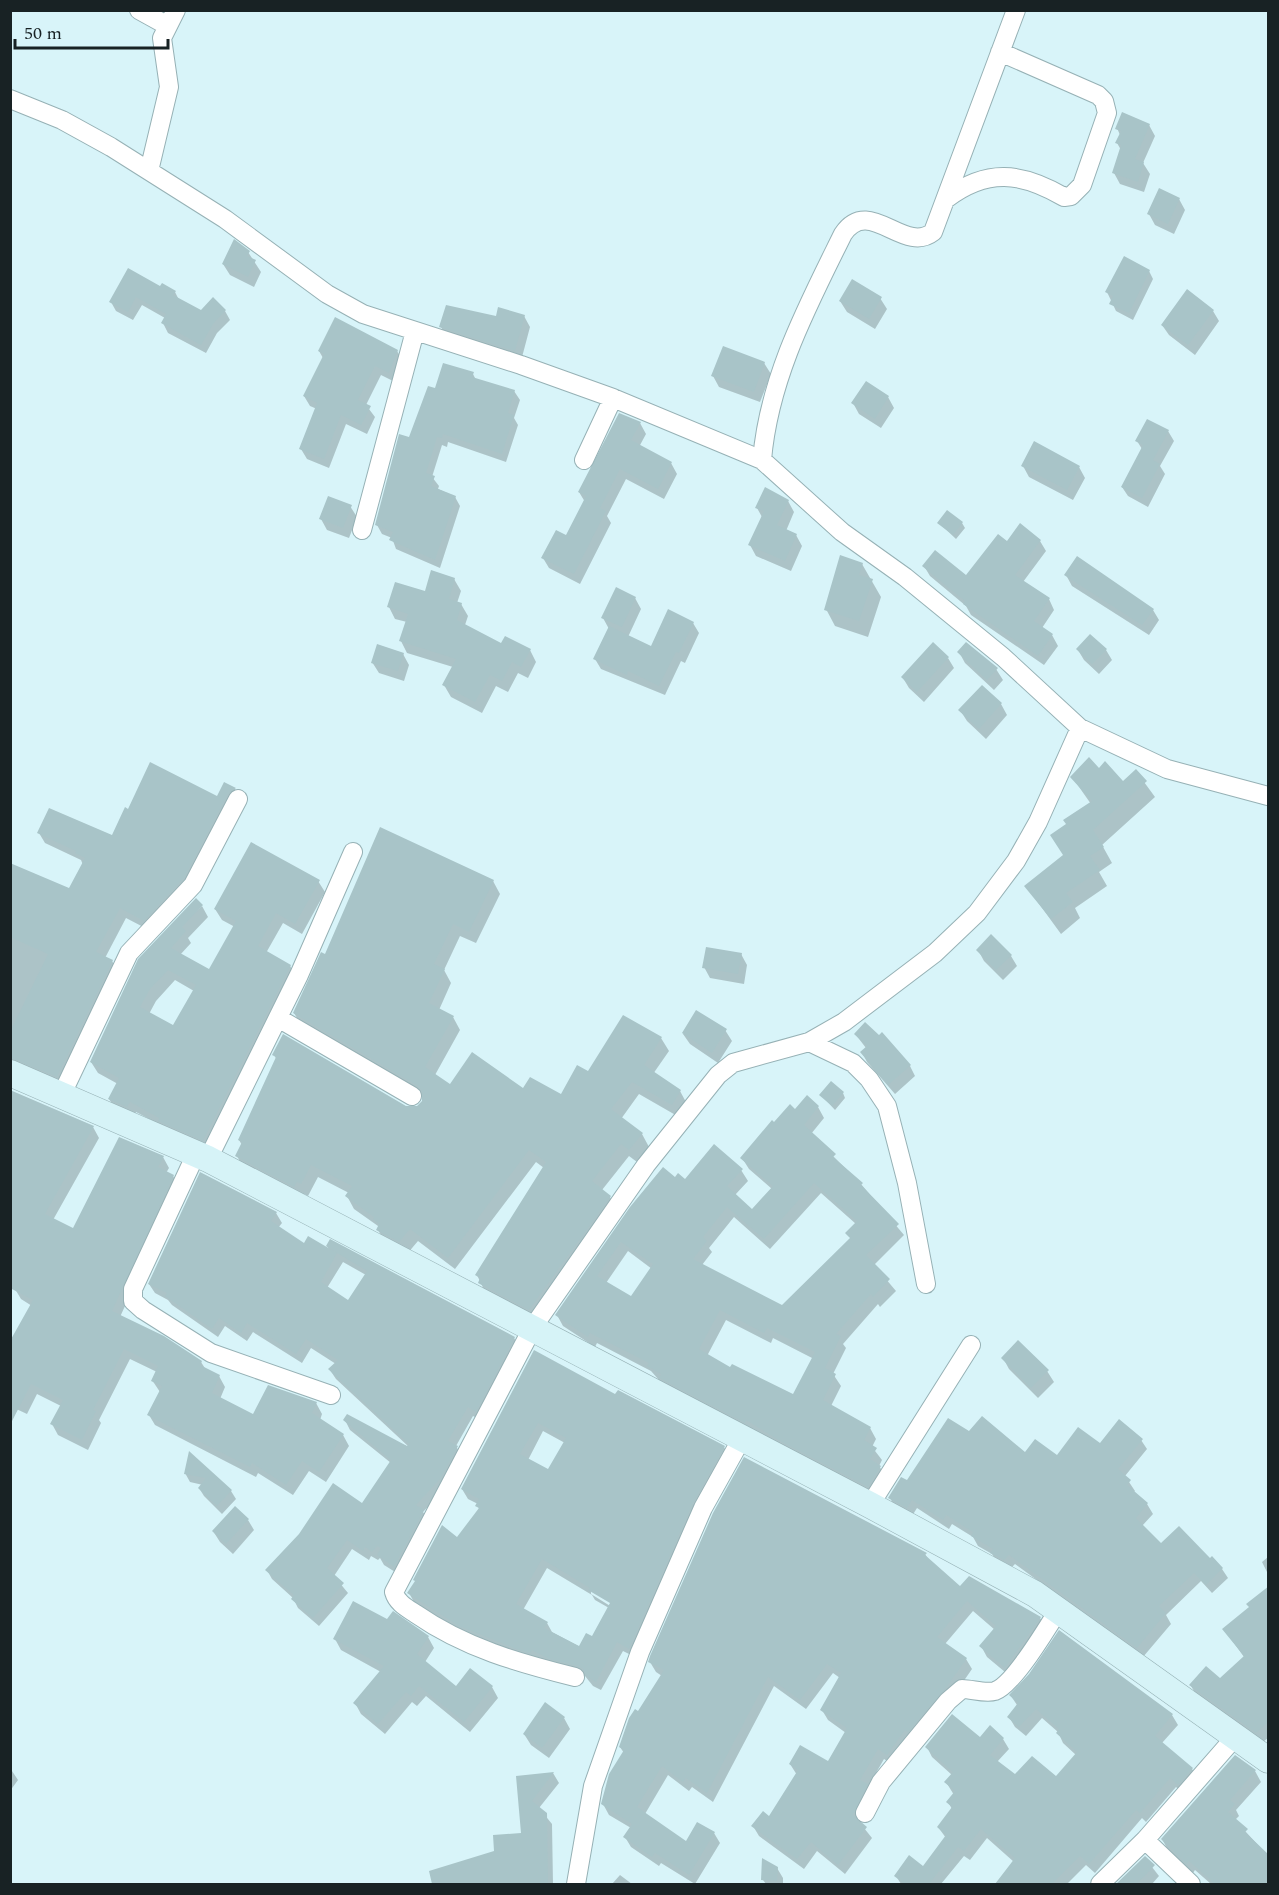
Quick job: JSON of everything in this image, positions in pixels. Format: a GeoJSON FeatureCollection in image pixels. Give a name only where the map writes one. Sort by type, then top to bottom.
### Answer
{"type":"FeatureCollection","features":[{"type":"Feature","properties":{"kind":"street"},"geometry":{"type":"LineString","coordinates":[[139,10],[172,18],[162,38],[169,87],[149,171]]}},
{"type":"Feature","properties":{"kind":"street"},"geometry":{"type":"LineString","coordinates":[[762,460],[764,434],[789,346],[849,224],[857,220],[868,220],[917,239],[933,232],[1016,10]]}},
{"type":"Feature","properties":{"kind":"street"},"geometry":{"type":"LineString","coordinates":[[946,199],[964,185],[991,177],[1030,180],[1064,197],[1071,196],[1082,185],[1107,113],[1104,101],[1098,95],[1000,52]]}},
{"type":"Feature","properties":{"kind":"street"},"geometry":{"type":"LineString","coordinates":[[10,99],[62,120],[149,171],[225,219],[327,294],[363,314],[613,399],[762,460],[842,532],[905,578],[1003,657],[1080,728],[1167,768],[1269,796]]}},
{"type":"Feature","properties":{"kind":"street"},"geometry":{"type":"LineString","coordinates":[[362,530],[415,331]]}},
{"type":"Feature","properties":{"kind":"street"},"geometry":{"type":"LineString","coordinates":[[584,460],[613,399]]}},
{"type":"Feature","properties":{"kind":"street"},"geometry":{"type":"LineString","coordinates":[[575,1677],[496,1656],[465,1643],[436,1628],[405,1606],[395,1595],[397,1583],[533,1327],[645,1165],[718,1075],[734,1063],[809,1042],[844,1022],[935,953],[977,913],[1016,861],[1038,822],[1080,728]]}},
{"type":"Feature","properties":{"kind":"street"},"geometry":{"type":"LineString","coordinates":[[62,1094],[129,953],[192,885],[238,799]]}},
{"type":"Feature","properties":{"kind":"street"},"geometry":{"type":"LineString","coordinates":[[331,1395],[211,1353],[143,1310],[133,1301],[133,1289],[202,1156],[278,1018],[353,852]]}},
{"type":"Feature","properties":{"kind":"street"},"geometry":{"type":"LineString","coordinates":[[278,1018],[412,1096]]}},
{"type":"Feature","properties":{"kind":"street"},"geometry":{"type":"LineString","coordinates":[[809,1042],[853,1063],[869,1079],[887,1106],[907,1183],[926,1284]]}},
{"type":"Feature","properties":{"kind":"street"},"geometry":{"type":"LineString","coordinates":[[10,1073],[202,1156],[870,1504],[1059,1609],[1269,1760]]}},
{"type":"Feature","properties":{"kind":"street"},"geometry":{"type":"LineString","coordinates":[[870,1504],[971,1345]]}},
{"type":"Feature","properties":{"kind":"street"},"geometry":{"type":"LineString","coordinates":[[576,1884],[593,1786],[640,1652],[703,1508],[742,1438]]}},
{"type":"Feature","properties":{"kind":"street"},"geometry":{"type":"LineString","coordinates":[[865,1813],[881,1782],[948,1701],[962,1689],[989,1692],[1002,1687],[1029,1655],[1059,1609]]}},
{"type":"Feature","properties":{"kind":"street"},"geometry":{"type":"LineString","coordinates":[[1100,1884],[1145,1840],[1236,1736]]}},
{"type":"Feature","properties":{"kind":"street"},"geometry":{"type":"LineString","coordinates":[[1145,1840],[1191,1884]]}},
{"type":"Feature","properties":{"kind":"building"},"geometry":{"type":"Polygon","coordinates":[[[1122,112],[1150,124],[1135,159],[1144,162],[1138,182],[1112,173],[1121,145],[1115,143],[1121,131],[1115,129],[1122,112]]]}},
{"type":"Feature","properties":{"kind":"building"},"geometry":{"type":"Polygon","coordinates":[[[1159,188],[1180,198],[1168,224],[1147,214],[1159,188]]]}},
{"type":"Feature","properties":{"kind":"building"},"geometry":{"type":"Polygon","coordinates":[[[234,239],[250,251],[247,256],[256,260],[248,277],[222,264],[234,239]]]}},
{"type":"Feature","properties":{"kind":"building"},"geometry":{"type":"Polygon","coordinates":[[[1124,256],[1150,270],[1129,313],[1109,304],[1113,296],[1105,292],[1124,256]]]}},
{"type":"Feature","properties":{"kind":"building"},"geometry":{"type":"Polygon","coordinates":[[[128,268],[160,286],[162,283],[176,291],[173,295],[201,310],[213,297],[226,310],[213,324],[201,345],[161,323],[166,314],[136,297],[128,312],[109,302],[128,268]]]}},
{"type":"Feature","properties":{"kind":"building"},"geometry":{"type":"Polygon","coordinates":[[[852,279],[882,297],[869,319],[839,301],[852,279]]]}},
{"type":"Feature","properties":{"kind":"building"},"geometry":{"type":"Polygon","coordinates":[[[1187,289],[1214,310],[1188,345],[1161,325],[1187,289]]]}},
{"type":"Feature","properties":{"kind":"building"},"geometry":{"type":"Polygon","coordinates":[[[446,305],[496,316],[498,307],[525,315],[515,351],[439,327],[446,305]]]}},
{"type":"Feature","properties":{"kind":"building"},"geometry":{"type":"Polygon","coordinates":[[[335,317],[398,350],[389,373],[375,366],[358,400],[371,406],[361,425],[341,415],[324,459],[299,449],[317,403],[303,396],[324,354],[318,351],[335,317]]]}},
{"type":"Feature","properties":{"kind":"building"},"geometry":{"type":"Polygon","coordinates":[[[723,346],[765,362],[754,392],[711,376],[723,346]]]}},
{"type":"Feature","properties":{"kind":"building"},"geometry":{"type":"Polygon","coordinates":[[[443,363],[474,372],[472,377],[515,390],[508,413],[514,415],[502,454],[443,434],[442,438],[437,437],[426,473],[435,476],[431,486],[456,496],[435,560],[389,540],[393,532],[375,525],[399,434],[409,437],[428,386],[435,388],[443,363]]]}},
{"type":"Feature","properties":{"kind":"building"},"geometry":{"type":"Polygon","coordinates":[[[866,381],[889,396],[875,419],[851,403],[866,381]]]}},
{"type":"Feature","properties":{"kind":"building"},"geometry":{"type":"Polygon","coordinates":[[[619,413],[641,422],[631,440],[672,462],[658,489],[620,469],[600,508],[606,511],[574,574],[541,558],[556,530],[566,535],[586,496],[578,492],[619,413]]]}},
{"type":"Feature","properties":{"kind":"building"},"geometry":{"type":"Polygon","coordinates":[[[1147,419],[1169,430],[1153,460],[1160,464],[1142,498],[1121,487],[1143,445],[1135,441],[1147,419]]]}},
{"type":"Feature","properties":{"kind":"building"},"geometry":{"type":"Polygon","coordinates":[[[1034,441],[1080,466],[1067,490],[1021,466],[1034,441]]]}},
{"type":"Feature","properties":{"kind":"building"},"geometry":{"type":"Polygon","coordinates":[[[765,487],[789,500],[777,525],[797,534],[785,561],[748,545],[764,511],[755,508],[765,487]]]}},
{"type":"Feature","properties":{"kind":"building"},"geometry":{"type":"Polygon","coordinates":[[[328,496],[352,505],[343,528],[319,519],[328,496]]]}},
{"type":"Feature","properties":{"kind":"building"},"geometry":{"type":"Polygon","coordinates":[[[947,510],[963,522],[953,535],[937,523],[947,510]]]}},
{"type":"Feature","properties":{"kind":"building"},"geometry":{"type":"Polygon","coordinates":[[[1020,523],[1041,540],[1015,575],[1050,598],[1034,621],[1053,634],[1038,656],[963,604],[965,601],[922,566],[935,550],[966,575],[998,534],[1007,541],[1020,523]]]}},
{"type":"Feature","properties":{"kind":"building"},"geometry":{"type":"Polygon","coordinates":[[[840,555],[863,563],[859,575],[873,579],[859,621],[824,610],[840,555]]]}},
{"type":"Feature","properties":{"kind":"building"},"geometry":{"type":"Polygon","coordinates":[[[1077,556],[1154,609],[1142,625],[1064,575],[1077,556]]]}},
{"type":"Feature","properties":{"kind":"building"},"geometry":{"type":"Polygon","coordinates":[[[431,570],[455,578],[449,599],[462,603],[457,620],[501,643],[505,636],[531,649],[521,667],[512,662],[502,681],[490,675],[475,702],[442,685],[456,659],[399,641],[408,614],[387,607],[395,582],[425,591],[431,570]]]}},
{"type":"Feature","properties":{"kind":"building"},"geometry":{"type":"Polygon","coordinates":[[[616,587],[636,597],[622,627],[601,618],[616,587]]]}},
{"type":"Feature","properties":{"kind":"building"},"geometry":{"type":"Polygon","coordinates":[[[668,609],[694,622],[659,686],[628,671],[627,675],[593,659],[609,626],[651,646],[668,609]]]}},
{"type":"Feature","properties":{"kind":"building"},"geometry":{"type":"Polygon","coordinates":[[[1090,634],[1107,649],[1092,664],[1076,649],[1090,634]]]}},
{"type":"Feature","properties":{"kind":"building"},"geometry":{"type":"Polygon","coordinates":[[[933,642],[949,657],[917,692],[901,677],[933,642]]]}},
{"type":"Feature","properties":{"kind":"building"},"geometry":{"type":"Polygon","coordinates":[[[966,642],[998,668],[987,680],[957,652],[966,642]]]}},
{"type":"Feature","properties":{"kind":"building"},"geometry":{"type":"Polygon","coordinates":[[[377,644],[404,653],[398,671],[371,663],[377,644]]]}},
{"type":"Feature","properties":{"kind":"building"},"geometry":{"type":"Polygon","coordinates":[[[982,685],[1002,703],[979,729],[958,710],[982,685]]]}},
{"type":"Feature","properties":{"kind":"building"},"geometry":{"type":"Polygon","coordinates":[[[1089,757],[1099,768],[1105,761],[1123,781],[1136,769],[1147,781],[1093,830],[1104,847],[1090,856],[1100,870],[1066,893],[1073,902],[1051,919],[1024,886],[1063,855],[1050,835],[1066,824],[1063,820],[1092,801],[1070,777],[1089,757]]]}},
{"type":"Feature","properties":{"kind":"building"},"geometry":{"type":"Polygon","coordinates":[[[150,762],[217,796],[224,782],[236,788],[228,794],[184,878],[144,921],[120,908],[96,952],[113,960],[57,1077],[10,1058],[10,1032],[48,954],[10,937],[10,863],[69,888],[85,858],[75,853],[76,851],[37,833],[49,808],[112,835],[125,807],[128,809],[150,762]]]}},
{"type":"Feature","properties":{"kind":"building"},"geometry":{"type":"Polygon","coordinates":[[[380,827],[494,880],[469,932],[453,924],[434,964],[445,969],[429,1003],[454,1016],[425,1067],[450,1084],[472,1052],[523,1088],[530,1077],[561,1094],[577,1065],[588,1071],[623,1015],[662,1037],[644,1065],[681,1090],[672,1105],[632,1082],[611,1109],[643,1133],[629,1150],[621,1144],[592,1181],[611,1196],[529,1310],[478,1283],[480,1278],[475,1275],[546,1162],[529,1150],[448,1258],[410,1229],[399,1242],[376,1230],[379,1224],[373,1219],[374,1217],[345,1196],[352,1186],[311,1165],[301,1184],[297,1182],[294,1187],[235,1156],[242,1142],[238,1140],[276,1057],[272,1055],[283,1034],[406,1106],[417,1106],[422,1101],[422,1091],[418,1086],[293,1013],[321,952],[325,954],[380,827]]]}},
{"type":"Feature","properties":{"kind":"building"},"geometry":{"type":"Polygon","coordinates":[[[251,842],[320,880],[295,924],[276,913],[258,946],[291,965],[203,1141],[158,1121],[159,1118],[130,1102],[127,1107],[108,1099],[119,1078],[90,1062],[138,959],[196,898],[203,905],[182,927],[186,931],[171,948],[209,969],[236,921],[214,909],[251,842]],[[168,970],[150,989],[140,1007],[173,1025],[196,985],[168,970]]]}},
{"type":"Feature","properties":{"kind":"building"},"geometry":{"type":"Polygon","coordinates":[[[991,934],[1012,955],[996,970],[976,950],[991,934]]]}},
{"type":"Feature","properties":{"kind":"building"},"geometry":{"type":"Polygon","coordinates":[[[706,947],[742,953],[738,974],[702,968],[706,947]]]}},
{"type":"Feature","properties":{"kind":"building"},"geometry":{"type":"Polygon","coordinates":[[[696,1010],[727,1029],[712,1053],[682,1033],[696,1010]]]}},
{"type":"Feature","properties":{"kind":"building"},"geometry":{"type":"Polygon","coordinates":[[[865,1022],[879,1035],[882,1032],[911,1065],[888,1085],[860,1052],[867,1046],[854,1034],[865,1022]]]}},
{"type":"Feature","properties":{"kind":"building"},"geometry":{"type":"Polygon","coordinates":[[[831,1081],[844,1092],[832,1106],[819,1095],[831,1081]]]}},
{"type":"Feature","properties":{"kind":"building"},"geometry":{"type":"Polygon","coordinates":[[[10,1090],[94,1126],[45,1214],[73,1228],[119,1137],[164,1156],[158,1167],[174,1175],[112,1311],[164,1336],[202,1361],[200,1365],[220,1375],[212,1393],[253,1414],[268,1385],[317,1402],[312,1413],[344,1434],[319,1472],[302,1461],[286,1485],[252,1463],[250,1467],[147,1415],[162,1386],[151,1381],[158,1366],[124,1349],[93,1410],[96,1411],[82,1440],[50,1424],[63,1400],[31,1384],[10,1425],[10,1341],[33,1300],[10,1288],[10,1090]]]}},
{"type":"Feature","properties":{"kind":"building"},"geometry":{"type":"Polygon","coordinates":[[[807,1095],[819,1106],[804,1125],[836,1154],[833,1157],[863,1183],[861,1185],[899,1224],[866,1255],[890,1279],[873,1297],[871,1294],[836,1334],[841,1336],[825,1368],[836,1374],[823,1400],[871,1427],[864,1440],[877,1448],[870,1459],[881,1466],[868,1487],[780,1441],[746,1420],[745,1423],[659,1378],[661,1374],[647,1366],[649,1363],[590,1333],[588,1337],[555,1315],[630,1207],[663,1167],[675,1177],[678,1173],[685,1179],[714,1144],[743,1169],[727,1186],[752,1209],[773,1186],[740,1158],[772,1120],[774,1122],[790,1104],[795,1109],[807,1095]],[[814,1183],[764,1239],[727,1207],[703,1237],[707,1241],[693,1259],[782,1305],[850,1238],[845,1233],[857,1221],[814,1183]],[[621,1242],[597,1276],[631,1296],[653,1264],[621,1242]],[[720,1310],[699,1349],[730,1367],[732,1364],[793,1394],[815,1352],[767,1328],[764,1333],[720,1310]]]}},
{"type":"Feature","properties":{"kind":"building"},"geometry":{"type":"Polygon","coordinates":[[[200,1172],[277,1212],[271,1221],[304,1243],[308,1236],[337,1253],[326,1246],[330,1239],[515,1337],[476,1412],[468,1407],[448,1441],[458,1446],[440,1479],[416,1505],[424,1510],[394,1567],[377,1555],[381,1548],[377,1546],[372,1552],[365,1547],[363,1551],[347,1540],[327,1568],[344,1583],[313,1618],[291,1599],[294,1595],[265,1570],[299,1534],[333,1483],[362,1503],[391,1460],[343,1420],[347,1414],[407,1446],[409,1444],[328,1369],[338,1360],[306,1339],[296,1354],[247,1323],[241,1333],[219,1318],[212,1329],[165,1296],[167,1293],[148,1284],[200,1172]],[[337,1253],[321,1282],[348,1300],[367,1271],[337,1253]]]}},
{"type":"Feature","properties":{"kind":"building"},"geometry":{"type":"Polygon","coordinates":[[[1018,1340],[1049,1370],[1031,1388],[1001,1358],[1018,1340]]]}},
{"type":"Feature","properties":{"kind":"building"},"geometry":{"type":"Polygon","coordinates":[[[534,1350],[615,1394],[618,1390],[725,1446],[693,1503],[629,1649],[617,1642],[596,1682],[586,1676],[583,1669],[578,1666],[549,1659],[532,1650],[530,1653],[516,1649],[459,1626],[407,1593],[442,1525],[457,1537],[479,1508],[475,1506],[479,1499],[461,1489],[534,1350]],[[538,1423],[520,1454],[548,1469],[566,1438],[538,1423]],[[542,1559],[516,1604],[548,1622],[544,1628],[579,1646],[586,1633],[592,1636],[610,1603],[542,1559]]]}},
{"type":"Feature","properties":{"kind":"building"},"geometry":{"type":"Polygon","coordinates":[[[982,1416],[1025,1452],[1035,1439],[1057,1455],[1078,1427],[1100,1443],[1119,1419],[1143,1439],[1118,1469],[1131,1480],[1127,1485],[1148,1503],[1136,1518],[1161,1543],[1179,1526],[1223,1568],[1206,1585],[1194,1573],[1159,1606],[1166,1613],[1137,1648],[1009,1555],[1004,1560],[990,1553],[993,1549],[971,1536],[973,1532],[946,1515],[943,1520],[912,1500],[907,1508],[888,1498],[901,1477],[907,1480],[948,1418],[969,1431],[982,1416]]]}},
{"type":"Feature","properties":{"kind":"building"},"geometry":{"type":"Polygon","coordinates":[[[189,1451],[232,1490],[217,1506],[198,1488],[206,1478],[184,1474],[189,1451]]]}},
{"type":"Feature","properties":{"kind":"building"},"geometry":{"type":"Polygon","coordinates":[[[744,1457],[927,1553],[925,1555],[960,1586],[969,1576],[1041,1617],[1005,1668],[979,1646],[996,1626],[967,1601],[937,1637],[967,1658],[946,1688],[908,1732],[905,1730],[887,1755],[878,1749],[860,1780],[868,1784],[853,1815],[867,1827],[838,1865],[811,1842],[797,1859],[751,1826],[763,1811],[769,1816],[798,1770],[789,1764],[800,1745],[828,1761],[847,1728],[820,1710],[841,1673],[827,1664],[800,1700],[768,1677],[707,1793],[686,1778],[683,1782],[662,1766],[637,1807],[686,1841],[697,1822],[715,1832],[689,1875],[655,1853],[652,1857],[623,1837],[632,1824],[601,1804],[609,1774],[624,1750],[619,1747],[629,1718],[635,1709],[638,1711],[664,1670],[648,1662],[650,1656],[713,1513],[744,1457]]]}},
{"type":"Feature","properties":{"kind":"building"},"geometry":{"type":"Polygon","coordinates":[[[235,1506],[249,1519],[226,1544],[212,1531],[235,1506]]]}},
{"type":"Feature","properties":{"kind":"building"},"geometry":{"type":"Polygon","coordinates":[[[1269,1586],[1269,1721],[1256,1733],[1189,1685],[1206,1666],[1220,1678],[1244,1656],[1222,1629],[1249,1607],[1246,1604],[1269,1586]]]}},
{"type":"Feature","properties":{"kind":"building"},"geometry":{"type":"Polygon","coordinates":[[[353,1601],[387,1619],[393,1611],[429,1636],[417,1654],[456,1686],[470,1668],[493,1686],[464,1722],[419,1686],[411,1696],[406,1692],[378,1724],[353,1703],[384,1666],[333,1639],[353,1601]]]}},
{"type":"Feature","properties":{"kind":"building"},"geometry":{"type":"Polygon","coordinates":[[[1059,1630],[1173,1714],[1155,1736],[1193,1768],[1178,1785],[1170,1778],[1140,1813],[1136,1810],[1089,1864],[1080,1856],[1052,1884],[995,1884],[1015,1858],[981,1829],[964,1851],[958,1847],[929,1884],[905,1884],[894,1876],[909,1855],[923,1866],[946,1835],[937,1827],[952,1807],[946,1802],[955,1791],[944,1782],[953,1772],[925,1747],[952,1714],[980,1737],[990,1725],[1004,1738],[990,1755],[1015,1774],[1032,1756],[1056,1776],[1077,1752],[1056,1733],[1059,1729],[1036,1709],[1019,1727],[1007,1717],[1018,1703],[1009,1695],[1029,1674],[1059,1630]]]}},
{"type":"Feature","properties":{"kind":"building"},"geometry":{"type":"Polygon","coordinates":[[[545,1702],[565,1717],[542,1748],[523,1734],[545,1702]]]}},
{"type":"Feature","properties":{"kind":"building"},"geometry":{"type":"Polygon","coordinates":[[[1235,1755],[1256,1770],[1230,1800],[1235,1804],[1228,1812],[1248,1829],[1245,1832],[1269,1855],[1269,1884],[1215,1884],[1189,1861],[1186,1864],[1161,1839],[1235,1755]]]}},
{"type":"Feature","properties":{"kind":"building"},"geometry":{"type":"Polygon","coordinates":[[[554,1772],[532,1801],[547,1813],[548,1884],[432,1884],[429,1871],[494,1851],[493,1835],[521,1833],[516,1776],[554,1772]]]}},
{"type":"Feature","properties":{"kind":"building"},"geometry":{"type":"Polygon","coordinates":[[[1145,1856],[1155,1865],[1137,1884],[1116,1884],[1145,1856]]]}},
{"type":"Feature","properties":{"kind":"building"},"geometry":{"type":"Polygon","coordinates":[[[762,1858],[778,1867],[777,1881],[761,1880],[762,1858]]]}}]}
